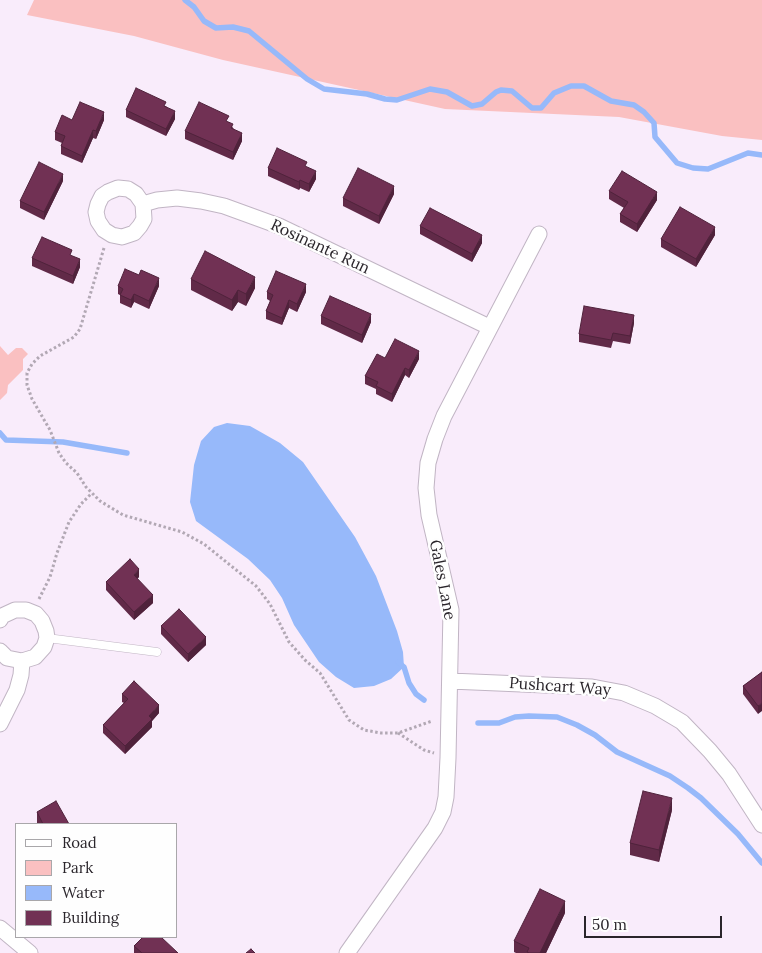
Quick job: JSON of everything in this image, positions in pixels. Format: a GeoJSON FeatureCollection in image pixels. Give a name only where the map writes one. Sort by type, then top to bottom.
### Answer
{"type":"FeatureCollection","features":[{"type":"Feature","properties":{"kind":"street"},"geometry":{"type":"LineString","coordinates":[[118,188],[128,189],[136,194],[143,204],[145,212],[140,226],[134,233],[122,237],[112,235],[104,230],[98,221],[96,212],[102,196],[118,188]]}},
{"type":"Feature","properties":{"kind":"street","name":"Rosinante Run"},"geometry":{"type":"LineString","coordinates":[[143,204],[157,200],[177,198],[224,206],[245,213],[279,226],[489,327]]}},
{"type":"Feature","properties":{"kind":"street","name":"Gales Lane"},"geometry":{"type":"LineString","coordinates":[[347,953],[436,828],[443,812],[446,798],[450,715],[451,610],[429,515],[426,488],[428,463],[434,439],[444,416],[539,234]]}},
{"type":"Feature","properties":{"kind":"street"},"geometry":{"type":"LineString","coordinates":[[0,620],[2,616],[15,610],[26,610],[36,614],[42,621],[46,631],[44,647],[35,657],[22,662],[7,658],[0,651]]}},
{"type":"Feature","properties":{"kind":"street"},"geometry":{"type":"LineString","coordinates":[[0,724],[17,690],[22,662]]}},
{"type":"Feature","properties":{"kind":"street","name":"Pushcart Way"},"geometry":{"type":"LineString","coordinates":[[450,681],[592,687],[624,693],[655,706],[682,722],[710,751],[729,774],[762,825]]}},
{"type":"Feature","properties":{"kind":"street"},"geometry":{"type":"LineString","coordinates":[[0,928],[30,953]]}},
{"type":"Feature","properties":{"kind":"lane"},"geometry":{"type":"LineString","coordinates":[[46,638],[157,652]]}},
{"type":"Feature","properties":{"kind":"path"},"geometry":{"type":"LineString","coordinates":[[112,235],[103,251],[80,329],[74,337],[40,356],[27,373],[26,385],[32,399],[66,463],[77,473],[100,501],[123,515],[182,532],[204,544],[256,586],[270,604],[289,642],[320,673],[349,720],[364,730],[398,733],[450,715]]}},
{"type":"Feature","properties":{"kind":"path"},"geometry":{"type":"LineString","coordinates":[[36,614],[38,601],[50,577],[56,553],[69,522],[81,504],[92,493]]}},
{"type":"Feature","properties":{"kind":"path"},"geometry":{"type":"LineString","coordinates":[[398,733],[424,750],[448,758]]}},
{"type":"Feature","properties":{"kind":"green space"},"geometry":{"type":"Polygon","coordinates":[[[34,0],[762,0],[762,140],[722,136],[619,117],[445,109],[223,60],[134,36],[27,15],[34,0]]]}},
{"type":"Feature","properties":{"kind":"green space"},"geometry":{"type":"Polygon","coordinates":[[[0,346],[8,355],[16,348],[22,348],[28,354],[23,359],[23,370],[8,385],[7,393],[0,400],[0,346]]]}},
{"type":"Feature","properties":{"kind":"water"},"geometry":{"type":"Polygon","coordinates":[[[227,423],[250,426],[280,443],[303,462],[355,537],[376,576],[403,652],[404,667],[391,679],[374,686],[354,688],[336,677],[319,662],[294,625],[282,598],[270,580],[248,559],[196,521],[190,502],[194,465],[201,441],[214,427],[227,423]]]}},
{"type":"Feature","properties":{"kind":"building"},"geometry":{"type":"Polygon","coordinates":[[[136,88],[166,102],[164,106],[175,111],[166,129],[126,110],[136,88]]]}},
{"type":"Feature","properties":{"kind":"building"},"geometry":{"type":"Polygon","coordinates":[[[80,102],[104,112],[96,131],[93,130],[82,156],[61,146],[65,136],[55,132],[62,115],[72,120],[80,102]]]}},
{"type":"Feature","properties":{"kind":"building"},"geometry":{"type":"Polygon","coordinates":[[[199,102],[229,116],[226,121],[233,124],[231,128],[242,133],[233,152],[185,131],[199,102]]]}},
{"type":"Feature","properties":{"kind":"building"},"geometry":{"type":"Polygon","coordinates":[[[277,148],[307,162],[305,166],[316,171],[309,184],[300,180],[299,182],[268,168],[277,148]]]}},
{"type":"Feature","properties":{"kind":"building"},"geometry":{"type":"Polygon","coordinates":[[[39,162],[63,174],[44,212],[20,201],[39,162]]]}},
{"type":"Feature","properties":{"kind":"building"},"geometry":{"type":"Polygon","coordinates":[[[358,168],[394,186],[379,216],[343,198],[358,168]]]}},
{"type":"Feature","properties":{"kind":"building"},"geometry":{"type":"Polygon","coordinates":[[[622,171],[657,192],[637,224],[620,214],[628,202],[609,191],[622,171]]]}},
{"type":"Feature","properties":{"kind":"building"},"geometry":{"type":"Polygon","coordinates":[[[680,207],[715,227],[696,259],[661,239],[680,207]]]}},
{"type":"Feature","properties":{"kind":"building"},"geometry":{"type":"Polygon","coordinates":[[[430,208],[482,235],[472,254],[420,226],[430,208]]]}},
{"type":"Feature","properties":{"kind":"building"},"geometry":{"type":"Polygon","coordinates":[[[42,237],[72,250],[70,255],[80,259],[73,276],[32,258],[42,237]]]}},
{"type":"Feature","properties":{"kind":"building"},"geometry":{"type":"Polygon","coordinates":[[[205,251],[255,277],[246,294],[238,290],[232,300],[191,279],[205,251]]]}},
{"type":"Feature","properties":{"kind":"building"},"geometry":{"type":"Polygon","coordinates":[[[125,269],[139,275],[141,270],[159,278],[149,301],[134,294],[131,300],[120,295],[123,289],[118,286],[125,269]]]}},
{"type":"Feature","properties":{"kind":"building"},"geometry":{"type":"Polygon","coordinates":[[[276,271],[306,284],[297,304],[289,300],[282,318],[266,311],[273,295],[267,292],[276,271]]]}},
{"type":"Feature","properties":{"kind":"building"},"geometry":{"type":"Polygon","coordinates":[[[330,296],[371,314],[362,335],[321,316],[330,296]]]}},
{"type":"Feature","properties":{"kind":"building"},"geometry":{"type":"Polygon","coordinates":[[[584,306],[634,315],[630,336],[613,333],[611,340],[579,334],[584,306]]]}},
{"type":"Feature","properties":{"kind":"building"},"geometry":{"type":"Polygon","coordinates":[[[395,339],[419,351],[409,370],[405,368],[392,394],[376,386],[378,382],[365,376],[377,354],[385,358],[395,339]]]}},
{"type":"Feature","properties":{"kind":"building"},"geometry":{"type":"Polygon","coordinates":[[[130,559],[139,569],[134,575],[153,595],[134,612],[106,582],[130,559]]]}},
{"type":"Feature","properties":{"kind":"building"},"geometry":{"type":"Polygon","coordinates":[[[179,609],[206,637],[188,654],[161,626],[179,609]]]}},
{"type":"Feature","properties":{"kind":"building"},"geometry":{"type":"Polygon","coordinates":[[[762,672],[762,703],[758,706],[743,686],[762,672]]]}},
{"type":"Feature","properties":{"kind":"building"},"geometry":{"type":"Polygon","coordinates":[[[134,681],[159,705],[149,716],[152,719],[125,746],[103,725],[128,699],[122,694],[134,681]]]}},
{"type":"Feature","properties":{"kind":"building"},"geometry":{"type":"Polygon","coordinates":[[[643,791],[672,798],[659,850],[630,843],[643,791]]]}},
{"type":"Feature","properties":{"kind":"building"},"geometry":{"type":"Polygon","coordinates":[[[56,801],[68,823],[42,823],[37,812],[56,801]]]}},
{"type":"Feature","properties":{"kind":"building"},"geometry":{"type":"Polygon","coordinates":[[[540,889],[565,901],[540,953],[529,953],[527,952],[529,948],[514,941],[540,889]]]}},
{"type":"Feature","properties":{"kind":"building"},"geometry":{"type":"Polygon","coordinates":[[[142,938],[162,938],[178,953],[142,953],[134,946],[142,938]]]}},
{"type":"Feature","properties":{"kind":"building"},"geometry":{"type":"Polygon","coordinates":[[[251,949],[255,953],[246,953],[251,949]]]}},
{"type":"Feature","properties":{"kind":"waterway"},"geometry":{"type":"LineString","coordinates":[[185,0],[194,7],[204,21],[216,28],[233,27],[249,31],[307,79],[324,89],[397,100],[430,89],[447,92],[472,106],[482,104],[501,90],[512,91],[532,108],[541,108],[554,93],[571,86],[584,86],[611,101],[634,105],[644,112],[654,123],[655,137],[677,163],[693,168],[708,169],[748,153],[762,155]]}},
{"type":"Feature","properties":{"kind":"waterway"},"geometry":{"type":"LineString","coordinates":[[0,433],[6,440],[63,442],[127,453]]}},
{"type":"Feature","properties":{"kind":"waterway"},"geometry":{"type":"LineString","coordinates":[[398,662],[404,667],[409,683],[416,694],[424,700]]}},
{"type":"Feature","properties":{"kind":"waterway"},"geometry":{"type":"LineString","coordinates":[[478,723],[499,723],[515,717],[529,716],[557,717],[577,725],[595,735],[617,752],[670,776],[688,788],[738,834],[762,863]]}}]}
